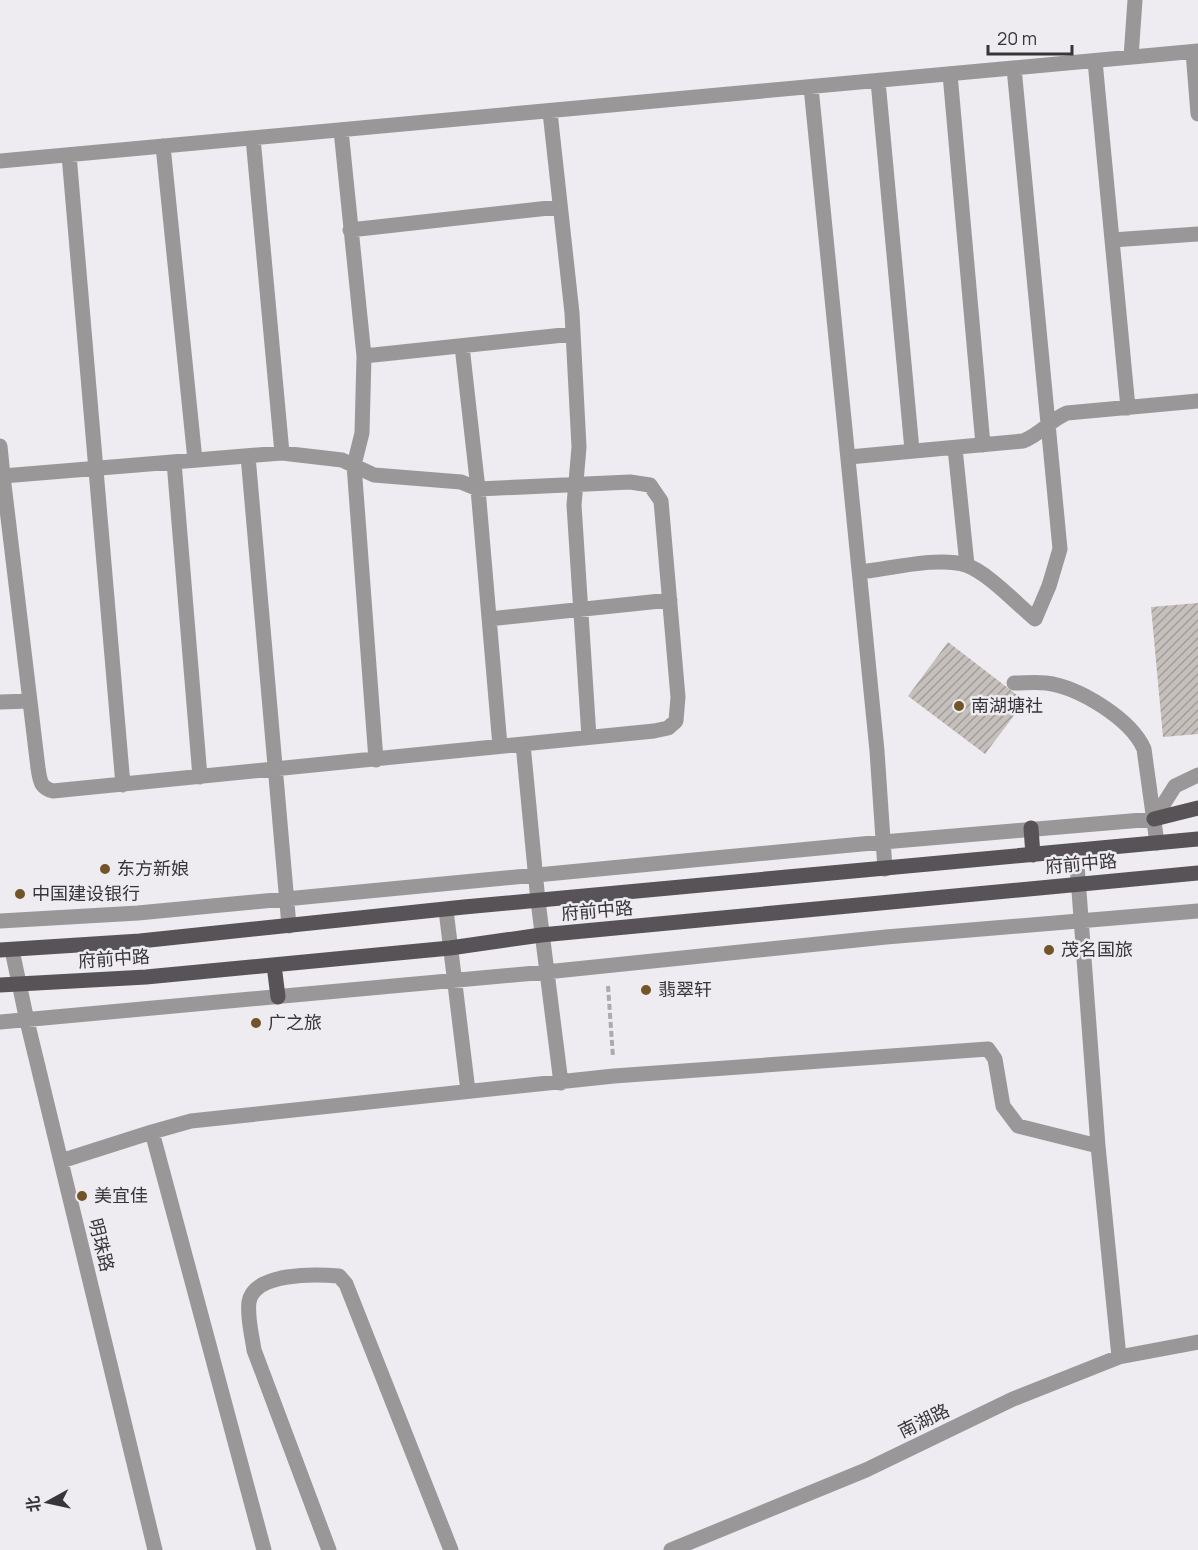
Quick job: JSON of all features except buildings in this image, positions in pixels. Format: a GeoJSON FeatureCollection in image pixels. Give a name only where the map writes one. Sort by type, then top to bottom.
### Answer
{"type":"FeatureCollection","features":[{"type":"Feature","properties":{"kind":"main road"},"geometry":{"type":"LineString","coordinates":[[1154,819],[1198,808]]}},
{"type":"Feature","properties":{"kind":"main road"},"geometry":{"type":"LineString","coordinates":[[1031,828],[1033,855]]}},
{"type":"Feature","properties":{"kind":"main road","name":"府前中路"},"geometry":{"type":"LineString","coordinates":[[6,950],[140,941],[1198,839]]}},
{"type":"Feature","properties":{"kind":"main road","name":"府前中路"},"geometry":{"type":"LineString","coordinates":[[0,985],[274,965],[450,948],[542,935],[1198,873]]}},
{"type":"Feature","properties":{"kind":"main road"},"geometry":{"type":"LineString","coordinates":[[274,965],[278,997]]}},
{"type":"Feature","properties":{"kind":"street"},"geometry":{"type":"LineString","coordinates":[[1131,57],[1135,0]]}},
{"type":"Feature","properties":{"kind":"street"},"geometry":{"type":"LineString","coordinates":[[0,161],[1196,51],[1198,114]]}},
{"type":"Feature","properties":{"kind":"street"},"geometry":{"type":"LineString","coordinates":[[1095,60],[1128,408]]}},
{"type":"Feature","properties":{"kind":"street"},"geometry":{"type":"LineString","coordinates":[[860,572],[937,563],[967,565],[978,571],[1035,619],[1049,586],[1060,549],[1014,68]]}},
{"type":"Feature","properties":{"kind":"street"},"geometry":{"type":"LineString","coordinates":[[951,74],[983,445]]}},
{"type":"Feature","properties":{"kind":"street"},"geometry":{"type":"LineString","coordinates":[[878,81],[912,450]]}},
{"type":"Feature","properties":{"kind":"street"},"geometry":{"type":"LineString","coordinates":[[811,87],[860,572],[885,869]]}},
{"type":"Feature","properties":{"kind":"street"},"geometry":{"type":"LineString","coordinates":[[550,112],[558,207],[573,334],[579,447],[574,506],[589,737]]}},
{"type":"Feature","properties":{"kind":"street"},"geometry":{"type":"LineString","coordinates":[[341,130],[364,356],[362,433],[354,465],[376,760]]}},
{"type":"Feature","properties":{"kind":"street"},"geometry":{"type":"LineString","coordinates":[[253,138],[282,453]]}},
{"type":"Feature","properties":{"kind":"street"},"geometry":{"type":"LineString","coordinates":[[163,146],[195,460]]}},
{"type":"Feature","properties":{"kind":"street"},"geometry":{"type":"LineString","coordinates":[[69,155],[123,785]]}},
{"type":"Feature","properties":{"kind":"street"},"geometry":{"type":"LineString","coordinates":[[350,230],[558,207]]}},
{"type":"Feature","properties":{"kind":"street"},"geometry":{"type":"LineString","coordinates":[[1112,240],[1198,234]]}},
{"type":"Feature","properties":{"kind":"street"},"geometry":{"type":"LineString","coordinates":[[364,356],[573,334]]}},
{"type":"Feature","properties":{"kind":"street"},"geometry":{"type":"LineString","coordinates":[[462,346],[478,489],[500,746]]}},
{"type":"Feature","properties":{"kind":"street"},"geometry":{"type":"LineString","coordinates":[[849,457],[1023,441],[1036,436],[1049,424],[1067,413],[1198,401]]}},
{"type":"Feature","properties":{"kind":"street"},"geometry":{"type":"LineString","coordinates":[[0,446],[2,476],[40,782],[46,789],[53,791],[123,785],[654,731],[668,728],[676,721],[678,696],[661,501],[655,489],[650,485],[630,482],[478,489],[461,482],[374,475],[354,465],[331,458],[282,453],[2,476]]}},
{"type":"Feature","properties":{"kind":"street"},"geometry":{"type":"LineString","coordinates":[[955,448],[967,565]]}},
{"type":"Feature","properties":{"kind":"street"},"geometry":{"type":"LineString","coordinates":[[249,456],[289,926]]}},
{"type":"Feature","properties":{"kind":"street"},"geometry":{"type":"LineString","coordinates":[[174,462],[200,777]]}},
{"type":"Feature","properties":{"kind":"street"},"geometry":{"type":"LineString","coordinates":[[489,619],[670,600]]}},
{"type":"Feature","properties":{"kind":"street"},"geometry":{"type":"LineString","coordinates":[[1014,682],[1048,683],[1094,701],[1122,720],[1138,735],[1144,749],[1157,843]]}},
{"type":"Feature","properties":{"kind":"street"},"geometry":{"type":"LineString","coordinates":[[0,702],[30,700]]}},
{"type":"Feature","properties":{"kind":"street"},"geometry":{"type":"LineString","coordinates":[[523,744],[537,901],[561,1083]]}},
{"type":"Feature","properties":{"kind":"street"},"geometry":{"type":"LineString","coordinates":[[1154,819],[1175,786],[1198,775]]}},
{"type":"Feature","properties":{"kind":"street"},"geometry":{"type":"LineString","coordinates":[[0,921],[138,913],[1031,828],[1154,819]]}},
{"type":"Feature","properties":{"kind":"street"},"geometry":{"type":"LineString","coordinates":[[1076,851],[1098,1146],[1119,1357]]}},
{"type":"Feature","properties":{"kind":"street"},"geometry":{"type":"LineString","coordinates":[[446,910],[468,1091]]}},
{"type":"Feature","properties":{"kind":"street"},"geometry":{"type":"LineString","coordinates":[[0,1022],[546,972],[606,964],[1198,911]]}},
{"type":"Feature","properties":{"kind":"street","name":"明珠路"},"geometry":{"type":"LineString","coordinates":[[6,950],[18,984],[155,1550]]}},
{"type":"Feature","properties":{"kind":"street"},"geometry":{"type":"LineString","coordinates":[[61,1161],[191,1121],[614,1076],[988,1049],[995,1059],[1004,1106],[1018,1126],[1098,1146]]}},
{"type":"Feature","properties":{"kind":"street"},"geometry":{"type":"LineString","coordinates":[[152,1132],[264,1550]]}},
{"type":"Feature","properties":{"kind":"street"},"geometry":{"type":"LineString","coordinates":[[329,1550],[254,1350],[249,1318],[249,1300],[259,1287],[273,1280],[300,1275],[339,1276],[346,1284],[451,1550]]}},
{"type":"Feature","properties":{"kind":"street","name":"南湖路"},"geometry":{"type":"LineString","coordinates":[[671,1550],[866,1470],[1013,1399],[1119,1357],[1198,1342]]}},
{"type":"Feature","properties":{"kind":"path"},"geometry":{"type":"LineString","coordinates":[[606,964],[614,1076]]}},
{"type":"Feature","properties":{"kind":"place","name":"南湖塘社"},"geometry":{"type":"Point","coordinates":[959,706]}},
{"type":"Feature","properties":{"kind":"place","name":"东方新娘"},"geometry":{"type":"Point","coordinates":[105,869]}},
{"type":"Feature","properties":{"kind":"place","name":"中国建设银行"},"geometry":{"type":"Point","coordinates":[20,894]}},
{"type":"Feature","properties":{"kind":"place","name":"茂名国旅"},"geometry":{"type":"Point","coordinates":[1049,950]}},
{"type":"Feature","properties":{"kind":"place","name":"翡翠轩"},"geometry":{"type":"Point","coordinates":[646,990]}},
{"type":"Feature","properties":{"kind":"place","name":"广之旅"},"geometry":{"type":"Point","coordinates":[256,1023]}},
{"type":"Feature","properties":{"kind":"place","name":"美宜佳"},"geometry":{"type":"Point","coordinates":[82,1196]}}]}
